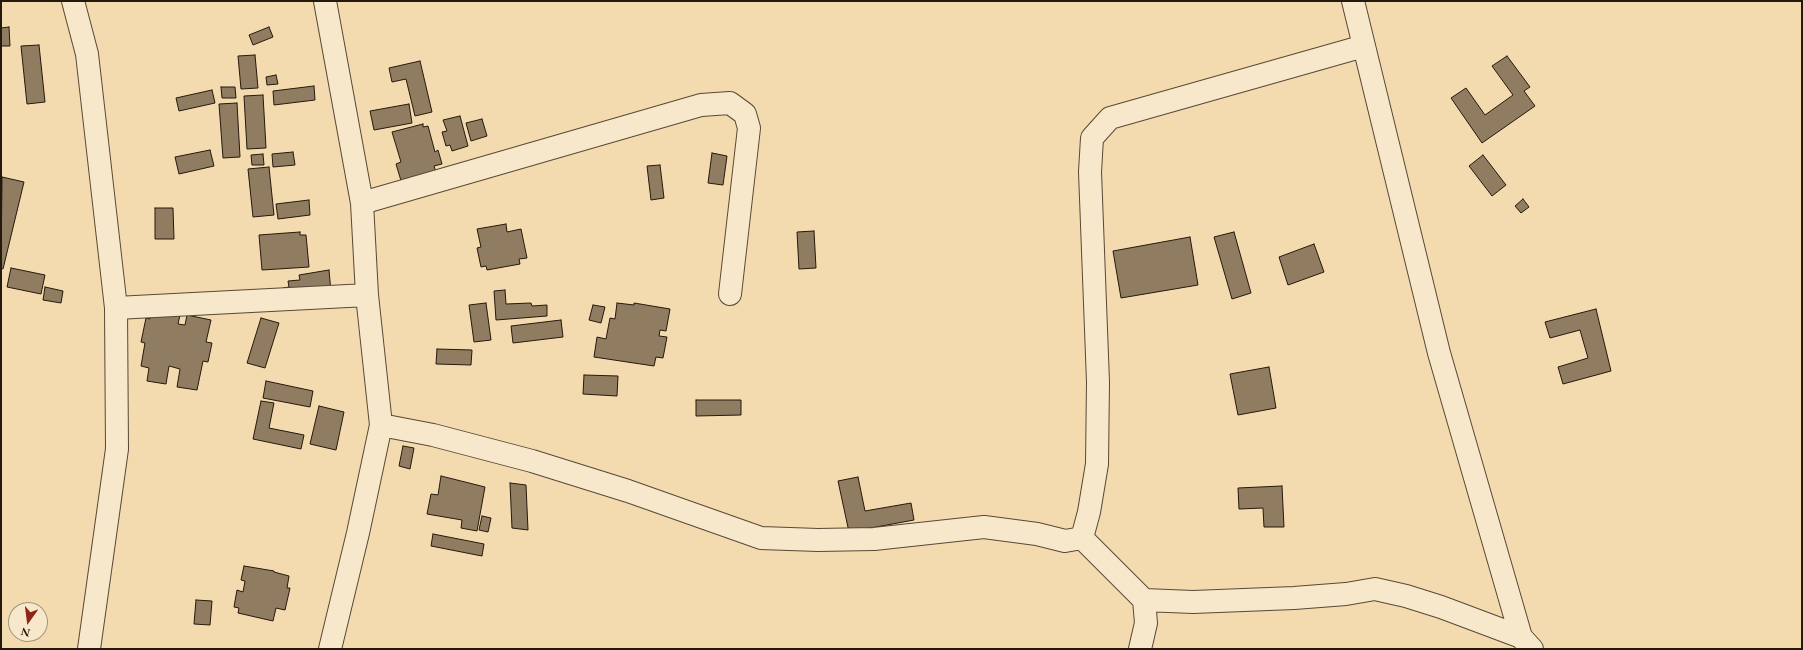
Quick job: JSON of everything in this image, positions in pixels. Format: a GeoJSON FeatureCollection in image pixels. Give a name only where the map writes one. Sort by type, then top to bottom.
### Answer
{"type":"FeatureCollection","features":[{"type":"Feature","properties":{"kind":"street"},"geometry":{"type":"LineString","coordinates":[[73,1],[87,54],[116,308],[117,449],[89,649]]}},
{"type":"Feature","properties":{"kind":"street"},"geometry":{"type":"LineString","coordinates":[[325,1],[362,203],[367,295],[381,425],[358,533],[330,649]]}},
{"type":"Feature","properties":{"kind":"street"},"geometry":{"type":"LineString","coordinates":[[1353,1],[1439,353],[1527,643]]}},
{"type":"Feature","properties":{"kind":"street"},"geometry":{"type":"LineString","coordinates":[[1082,538],[1089,512],[1097,464],[1098,382],[1090,172],[1092,138],[1110,118],[1364,46]]}},
{"type":"Feature","properties":{"kind":"street"},"geometry":{"type":"LineString","coordinates":[[362,203],[701,105],[730,103],[745,114],[750,128],[730,294]]}},
{"type":"Feature","properties":{"kind":"street"},"geometry":{"type":"LineString","coordinates":[[116,308],[367,295]]}},
{"type":"Feature","properties":{"kind":"street"},"geometry":{"type":"LineString","coordinates":[[381,425],[433,434],[532,461],[628,491],[761,538],[818,540],[874,539],[984,527],[1037,534],[1065,541],[1082,538]]}},
{"type":"Feature","properties":{"kind":"street"},"geometry":{"type":"LineString","coordinates":[[1082,538],[1144,600],[1146,623],[1140,649]]}},
{"type":"Feature","properties":{"kind":"street"},"geometry":{"type":"LineString","coordinates":[[1144,600],[1193,602],[1294,598],[1346,594],[1376,589],[1406,596],[1441,607],[1527,643]]}},
{"type":"Feature","properties":{"kind":"building"},"geometry":{"type":"Polygon","coordinates":[[[9,27],[10,46],[1,46],[1,28],[9,27]]]}},
{"type":"Feature","properties":{"kind":"building"},"geometry":{"type":"Polygon","coordinates":[[[269,27],[273,37],[253,45],[249,35],[269,27]]]}},
{"type":"Feature","properties":{"kind":"building"},"geometry":{"type":"Polygon","coordinates":[[[39,45],[45,102],[27,104],[21,46],[39,45]]]}},
{"type":"Feature","properties":{"kind":"building"},"geometry":{"type":"Polygon","coordinates":[[[255,55],[258,88],[241,89],[238,56],[255,55]]]}},
{"type":"Feature","properties":{"kind":"building"},"geometry":{"type":"Polygon","coordinates":[[[1507,56],[1530,87],[1524,91],[1535,106],[1482,143],[1451,98],[1466,88],[1485,115],[1513,95],[1492,66],[1507,56]]]}},
{"type":"Feature","properties":{"kind":"building"},"geometry":{"type":"Polygon","coordinates":[[[420,61],[432,112],[415,116],[406,79],[392,82],[389,68],[420,61]]]}},
{"type":"Feature","properties":{"kind":"building"},"geometry":{"type":"Polygon","coordinates":[[[276,75],[278,84],[267,85],[266,77],[276,75]]]}},
{"type":"Feature","properties":{"kind":"building"},"geometry":{"type":"Polygon","coordinates":[[[314,86],[315,100],[274,105],[273,91],[314,86]]]}},
{"type":"Feature","properties":{"kind":"building"},"geometry":{"type":"Polygon","coordinates":[[[221,87],[235,87],[236,98],[222,98],[221,87]]]}},
{"type":"Feature","properties":{"kind":"building"},"geometry":{"type":"Polygon","coordinates":[[[212,90],[215,103],[179,111],[176,98],[212,90]]]}},
{"type":"Feature","properties":{"kind":"building"},"geometry":{"type":"Polygon","coordinates":[[[263,95],[266,148],[247,149],[244,96],[263,95]]]}},
{"type":"Feature","properties":{"kind":"building"},"geometry":{"type":"Polygon","coordinates":[[[237,103],[240,157],[223,158],[219,104],[237,103]]]}},
{"type":"Feature","properties":{"kind":"building"},"geometry":{"type":"Polygon","coordinates":[[[409,104],[412,123],[374,130],[370,111],[409,104]]]}},
{"type":"Feature","properties":{"kind":"building"},"geometry":{"type":"Polygon","coordinates":[[[460,116],[468,146],[452,151],[450,145],[446,146],[442,132],[447,131],[443,120],[460,116]]]}},
{"type":"Feature","properties":{"kind":"building"},"geometry":{"type":"Polygon","coordinates":[[[482,119],[487,136],[471,141],[466,123],[482,119]]]}},
{"type":"Feature","properties":{"kind":"building"},"geometry":{"type":"Polygon","coordinates":[[[423,124],[423,127],[428,126],[435,152],[438,150],[442,164],[434,166],[437,175],[402,184],[396,164],[401,162],[392,132],[423,124]]]}},
{"type":"Feature","properties":{"kind":"building"},"geometry":{"type":"Polygon","coordinates":[[[210,150],[214,166],[179,174],[175,157],[210,150]]]}},
{"type":"Feature","properties":{"kind":"building"},"geometry":{"type":"Polygon","coordinates":[[[293,152],[295,165],[273,167],[272,154],[293,152]]]}},
{"type":"Feature","properties":{"kind":"building"},"geometry":{"type":"Polygon","coordinates":[[[712,153],[727,156],[723,185],[708,183],[712,153]]]}},
{"type":"Feature","properties":{"kind":"building"},"geometry":{"type":"Polygon","coordinates":[[[263,154],[264,165],[252,165],[251,155],[263,154]]]}},
{"type":"Feature","properties":{"kind":"building"},"geometry":{"type":"Polygon","coordinates":[[[1483,155],[1506,185],[1492,196],[1469,166],[1483,155]]]}},
{"type":"Feature","properties":{"kind":"building"},"geometry":{"type":"Polygon","coordinates":[[[660,165],[664,198],[651,200],[647,166],[660,165]]]}},
{"type":"Feature","properties":{"kind":"building"},"geometry":{"type":"Polygon","coordinates":[[[269,167],[274,215],[253,217],[248,169],[269,167]]]}},
{"type":"Feature","properties":{"kind":"building"},"geometry":{"type":"Polygon","coordinates":[[[2,177],[24,182],[3,269],[1,268],[2,177]]]}},
{"type":"Feature","properties":{"kind":"building"},"geometry":{"type":"Polygon","coordinates":[[[1523,199],[1529,207],[1521,213],[1515,206],[1523,199]]]}},
{"type":"Feature","properties":{"kind":"building"},"geometry":{"type":"Polygon","coordinates":[[[309,200],[310,215],[278,219],[276,204],[309,200]]]}},
{"type":"Feature","properties":{"kind":"building"},"geometry":{"type":"Polygon","coordinates":[[[155,208],[173,208],[174,239],[155,239],[155,208]]]}},
{"type":"Feature","properties":{"kind":"building"},"geometry":{"type":"Polygon","coordinates":[[[506,224],[507,232],[521,229],[527,258],[519,259],[520,264],[487,270],[486,266],[481,267],[477,248],[481,247],[477,229],[506,224]]]}},
{"type":"Feature","properties":{"kind":"building"},"geometry":{"type":"Polygon","coordinates":[[[814,231],[816,268],[799,269],[797,232],[814,231]]]}},
{"type":"Feature","properties":{"kind":"building"},"geometry":{"type":"Polygon","coordinates":[[[300,232],[300,235],[306,235],[309,267],[262,270],[259,235],[300,232]]]}},
{"type":"Feature","properties":{"kind":"building"},"geometry":{"type":"Polygon","coordinates":[[[1234,232],[1251,293],[1232,299],[1214,237],[1234,232]]]}},
{"type":"Feature","properties":{"kind":"building"},"geometry":{"type":"Polygon","coordinates":[[[1190,237],[1198,285],[1121,298],[1113,251],[1190,237]]]}},
{"type":"Feature","properties":{"kind":"building"},"geometry":{"type":"Polygon","coordinates":[[[1314,244],[1324,272],[1288,285],[1279,257],[1314,244]]]}},
{"type":"Feature","properties":{"kind":"building"},"geometry":{"type":"Polygon","coordinates":[[[11,268],[45,275],[41,294],[7,287],[11,268]]]}},
{"type":"Feature","properties":{"kind":"building"},"geometry":{"type":"Polygon","coordinates":[[[329,270],[331,292],[284,296],[283,288],[289,287],[288,281],[300,280],[299,275],[329,270]]]}},
{"type":"Feature","properties":{"kind":"building"},"geometry":{"type":"Polygon","coordinates":[[[45,287],[63,291],[61,303],[43,300],[45,287]]]}},
{"type":"Feature","properties":{"kind":"building"},"geometry":{"type":"Polygon","coordinates":[[[505,290],[506,304],[531,303],[532,306],[547,305],[547,316],[496,320],[494,291],[505,290]]]}},
{"type":"Feature","properties":{"kind":"building"},"geometry":{"type":"Polygon","coordinates":[[[486,303],[491,340],[474,342],[469,305],[486,303]]]}},
{"type":"Feature","properties":{"kind":"building"},"geometry":{"type":"Polygon","coordinates":[[[617,303],[634,305],[634,303],[670,309],[666,331],[660,330],[659,336],[667,337],[663,358],[656,357],[654,366],[594,357],[597,337],[606,339],[610,318],[615,319],[617,303]]]}},
{"type":"Feature","properties":{"kind":"building"},"geometry":{"type":"Polygon","coordinates":[[[593,305],[605,307],[601,323],[589,320],[593,305]]]}},
{"type":"Feature","properties":{"kind":"building"},"geometry":{"type":"Polygon","coordinates":[[[151,309],[180,315],[178,324],[185,325],[187,315],[211,320],[206,342],[212,343],[208,362],[203,361],[197,390],[177,387],[180,369],[169,366],[166,384],[147,381],[149,368],[141,366],[145,343],[141,342],[146,318],[150,319],[151,309]]]}},
{"type":"Feature","properties":{"kind":"building"},"geometry":{"type":"Polygon","coordinates":[[[1596,309],[1611,371],[1563,384],[1558,367],[1588,358],[1580,330],[1550,338],[1545,322],[1596,309]]]}},
{"type":"Feature","properties":{"kind":"building"},"geometry":{"type":"Polygon","coordinates":[[[261,318],[279,323],[265,368],[247,363],[261,318]]]}},
{"type":"Feature","properties":{"kind":"building"},"geometry":{"type":"Polygon","coordinates":[[[561,320],[563,337],[513,343],[511,326],[561,320]]]}},
{"type":"Feature","properties":{"kind":"building"},"geometry":{"type":"Polygon","coordinates":[[[437,349],[472,350],[471,365],[436,364],[437,349]]]}},
{"type":"Feature","properties":{"kind":"building"},"geometry":{"type":"Polygon","coordinates":[[[1269,367],[1276,408],[1238,415],[1230,374],[1269,367]]]}},
{"type":"Feature","properties":{"kind":"building"},"geometry":{"type":"Polygon","coordinates":[[[584,375],[618,376],[617,396],[583,394],[584,375]]]}},
{"type":"Feature","properties":{"kind":"building"},"geometry":{"type":"Polygon","coordinates":[[[266,381],[313,391],[310,407],[263,398],[266,381]]]}},
{"type":"Feature","properties":{"kind":"building"},"geometry":{"type":"Polygon","coordinates":[[[696,400],[741,400],[741,415],[696,416],[696,400]]]}},
{"type":"Feature","properties":{"kind":"building"},"geometry":{"type":"Polygon","coordinates":[[[261,401],[274,403],[269,428],[304,435],[301,449],[253,439],[261,401]]]}},
{"type":"Feature","properties":{"kind":"building"},"geometry":{"type":"Polygon","coordinates":[[[319,406],[344,412],[336,450],[310,444],[319,406]]]}},
{"type":"Feature","properties":{"kind":"building"},"geometry":{"type":"Polygon","coordinates":[[[403,446],[414,448],[410,469],[399,466],[403,446]]]}},
{"type":"Feature","properties":{"kind":"building"},"geometry":{"type":"Polygon","coordinates":[[[441,476],[485,487],[477,531],[461,528],[462,520],[427,514],[431,494],[438,495],[441,476]]]}},
{"type":"Feature","properties":{"kind":"building"},"geometry":{"type":"Polygon","coordinates":[[[858,477],[865,511],[911,503],[914,520],[849,532],[838,481],[858,477]]]}},
{"type":"Feature","properties":{"kind":"building"},"geometry":{"type":"Polygon","coordinates":[[[510,483],[526,485],[528,530],[512,528],[510,483]]]}},
{"type":"Feature","properties":{"kind":"building"},"geometry":{"type":"Polygon","coordinates":[[[1282,486],[1284,527],[1264,527],[1263,508],[1239,509],[1238,488],[1282,486]]]}},
{"type":"Feature","properties":{"kind":"building"},"geometry":{"type":"Polygon","coordinates":[[[482,516],[491,518],[488,532],[479,530],[482,516]]]}},
{"type":"Feature","properties":{"kind":"building"},"geometry":{"type":"Polygon","coordinates":[[[433,534],[484,544],[482,556],[431,546],[433,534]]]}},
{"type":"Feature","properties":{"kind":"building"},"geometry":{"type":"Polygon","coordinates":[[[244,566],[274,571],[289,576],[287,588],[290,588],[285,610],[276,608],[273,621],[238,613],[239,608],[234,607],[237,590],[243,592],[245,581],[241,580],[244,566]]]}},
{"type":"Feature","properties":{"kind":"building"},"geometry":{"type":"Polygon","coordinates":[[[196,600],[212,601],[210,625],[194,624],[196,600]]]}}]}
